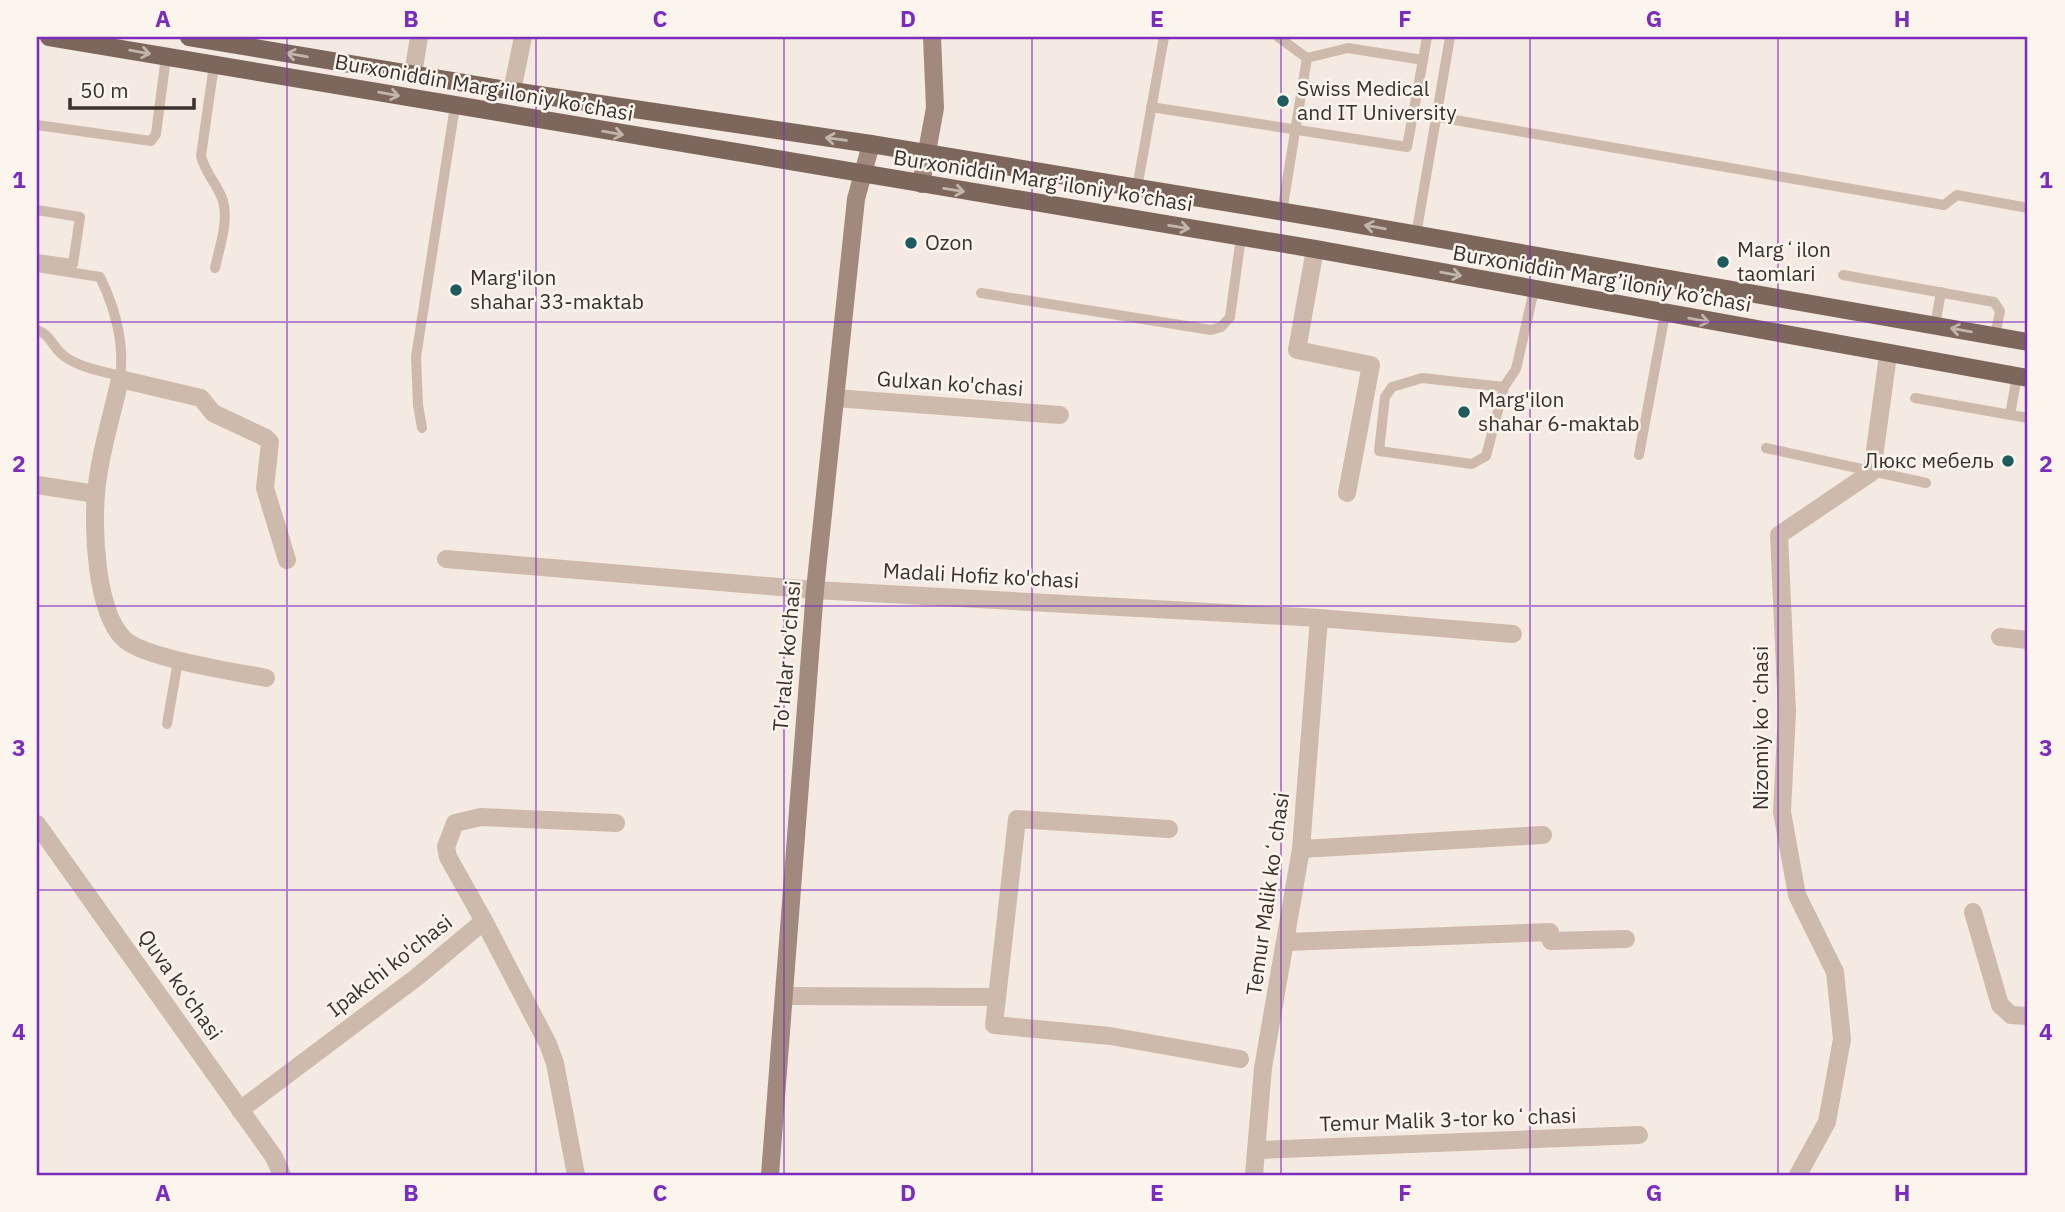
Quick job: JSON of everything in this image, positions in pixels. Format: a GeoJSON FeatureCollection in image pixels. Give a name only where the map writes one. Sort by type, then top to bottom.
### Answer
{"type":"FeatureCollection","features":[{"type":"Feature","properties":{"kind":"main road","name":"Burxoniddin Marg’iloniy ko’chasi"},"geometry":{"type":"LineString","coordinates":[[49,37],[1315,249],[1888,355],[2022,377]]}},
{"type":"Feature","properties":{"kind":"main road","name":"Burxoniddin Marg’iloniy ko’chasi"},"geometry":{"type":"LineString","coordinates":[[189,37],[244,41],[512,91],[871,144],[1416,234],[2028,342]]}},
{"type":"Feature","properties":{"kind":"street"},"geometry":{"type":"LineString","coordinates":[[413,74],[419,37]]}},
{"type":"Feature","properties":{"kind":"street"},"geometry":{"type":"LineString","coordinates":[[512,91],[523,37]]}},
{"type":"Feature","properties":{"kind":"street"},"geometry":{"type":"LineString","coordinates":[[921,184],[935,108],[932,37]]}},
{"type":"Feature","properties":{"kind":"street","name":"To'ralar ko'chasi"},"geometry":{"type":"LineString","coordinates":[[770,1175],[815,590],[856,199],[871,144]]}},
{"type":"Feature","properties":{"kind":"street"},"geometry":{"type":"LineString","coordinates":[[1315,249],[1297,350],[1371,365],[1347,493]]}},
{"type":"Feature","properties":{"kind":"street"},"geometry":{"type":"LineString","coordinates":[[1872,472],[1888,355]]}},
{"type":"Feature","properties":{"kind":"street"},"geometry":{"type":"LineString","coordinates":[[266,678],[178,662],[124,640],[105,607],[100,581],[96,494],[121,378],[201,398],[213,413],[270,442],[265,488],[287,559]]}},
{"type":"Feature","properties":{"kind":"street","name":"Gulxan ko'chasi"},"geometry":{"type":"LineString","coordinates":[[835,398],[1060,415]]}},
{"type":"Feature","properties":{"kind":"street","name":"Nizomiy koʻchasi"},"geometry":{"type":"LineString","coordinates":[[1798,1175],[1827,1122],[1842,1039],[1835,971],[1797,895],[1782,812],[1787,712],[1779,535],[1872,472]]}},
{"type":"Feature","properties":{"kind":"street"},"geometry":{"type":"LineString","coordinates":[[37,485],[96,494]]}},
{"type":"Feature","properties":{"kind":"street","name":"Madali Hofiz ko'chasi"},"geometry":{"type":"LineString","coordinates":[[446,559],[815,590],[1319,618],[1513,634]]}},
{"type":"Feature","properties":{"kind":"street","name":"Temur Malik koʻchasi"},"geometry":{"type":"LineString","coordinates":[[1254,1175],[1263,1068],[1301,849],[1319,618]]}},
{"type":"Feature","properties":{"kind":"street"},"geometry":{"type":"LineString","coordinates":[[2000,636],[2028,640]]}},
{"type":"Feature","properties":{"kind":"street"},"geometry":{"type":"LineString","coordinates":[[484,921],[448,857],[446,847],[455,823],[481,817],[616,823]]}},
{"type":"Feature","properties":{"kind":"street"},"geometry":{"type":"LineString","coordinates":[[1169,829],[1017,819],[994,1025],[1110,1036],[1240,1059]]}},
{"type":"Feature","properties":{"kind":"street","name":"Quva ko'chasi"},"geometry":{"type":"LineString","coordinates":[[37,824],[44,844],[274,1157],[282,1175]]}},
{"type":"Feature","properties":{"kind":"street"},"geometry":{"type":"LineString","coordinates":[[1301,849],[1543,835]]}},
{"type":"Feature","properties":{"kind":"street"},"geometry":{"type":"LineString","coordinates":[[1973,912],[2000,1005],[2011,1015],[2028,1016]]}},
{"type":"Feature","properties":{"kind":"street","name":"Ipakchi ko'chasi"},"geometry":{"type":"LineString","coordinates":[[240,1110],[417,977],[484,921],[548,1044],[555,1063],[576,1175]]}},
{"type":"Feature","properties":{"kind":"street"},"geometry":{"type":"LineString","coordinates":[[1286,942],[1550,932],[1551,941],[1626,939]]}},
{"type":"Feature","properties":{"kind":"street"},"geometry":{"type":"LineString","coordinates":[[784,996],[997,997]]}},
{"type":"Feature","properties":{"kind":"street","name":"Temur Malik 3-tor koʻchasi"},"geometry":{"type":"LineString","coordinates":[[1258,1150],[1639,1135]]}},
{"type":"Feature","properties":{"kind":"lane"},"geometry":{"type":"LineString","coordinates":[[1137,188],[1164,37]]}},
{"type":"Feature","properties":{"kind":"lane"},"geometry":{"type":"LineString","coordinates":[[1278,37],[1307,58],[1348,48],[1423,60]]}},
{"type":"Feature","properties":{"kind":"lane"},"geometry":{"type":"LineString","coordinates":[[1151,107],[1407,147],[1426,37]]}},
{"type":"Feature","properties":{"kind":"lane"},"geometry":{"type":"LineString","coordinates":[[1416,234],[1451,37]]}},
{"type":"Feature","properties":{"kind":"lane"},"geometry":{"type":"LineString","coordinates":[[37,125],[141,142],[151,141],[156,134],[166,57]]}},
{"type":"Feature","properties":{"kind":"lane"},"geometry":{"type":"LineString","coordinates":[[1282,212],[1307,58]]}},
{"type":"Feature","properties":{"kind":"lane"},"geometry":{"type":"LineString","coordinates":[[214,65],[201,156],[205,171],[223,201],[225,215],[215,268]]}},
{"type":"Feature","properties":{"kind":"lane"},"geometry":{"type":"LineString","coordinates":[[422,428],[416,357],[455,106]]}},
{"type":"Feature","properties":{"kind":"lane"},"geometry":{"type":"LineString","coordinates":[[1437,117],[1944,205],[1957,195],[2028,208]]}},
{"type":"Feature","properties":{"kind":"lane"},"geometry":{"type":"LineString","coordinates":[[37,210],[80,217],[73,264],[37,259]]}},
{"type":"Feature","properties":{"kind":"lane"},"geometry":{"type":"LineString","coordinates":[[981,293],[1211,330],[1221,327],[1230,317],[1241,237]]}},
{"type":"Feature","properties":{"kind":"lane"},"geometry":{"type":"LineString","coordinates":[[37,267],[100,277],[111,301],[120,337],[121,378],[83,366],[63,356],[44,333],[37,330]]}},
{"type":"Feature","properties":{"kind":"lane"},"geometry":{"type":"LineString","coordinates":[[1843,275],[1999,305],[1996,336]]}},
{"type":"Feature","properties":{"kind":"lane"},"geometry":{"type":"LineString","coordinates":[[1504,387],[1422,378],[1392,387],[1385,397],[1379,451],[1472,464],[1486,456],[1504,387],[1516,369],[1534,290]]}},
{"type":"Feature","properties":{"kind":"lane"},"geometry":{"type":"LineString","coordinates":[[1935,326],[1941,292]]}},
{"type":"Feature","properties":{"kind":"lane"},"geometry":{"type":"LineString","coordinates":[[1639,455],[1665,314]]}},
{"type":"Feature","properties":{"kind":"lane"},"geometry":{"type":"LineString","coordinates":[[2010,415],[2022,377]]}},
{"type":"Feature","properties":{"kind":"lane"},"geometry":{"type":"LineString","coordinates":[[1915,398],[2028,418]]}},
{"type":"Feature","properties":{"kind":"lane"},"geometry":{"type":"LineString","coordinates":[[1766,448],[1926,483]]}},
{"type":"Feature","properties":{"kind":"lane"},"geometry":{"type":"LineString","coordinates":[[167,723],[178,662]]}},
{"type":"Feature","properties":{"kind":"place","name":"Swiss Medical and IT University"},"geometry":{"type":"Point","coordinates":[1283,101]}},
{"type":"Feature","properties":{"kind":"place","name":"Ozon"},"geometry":{"type":"Point","coordinates":[911,243]}},
{"type":"Feature","properties":{"kind":"place","name":"Margʻilon taomlari"},"geometry":{"type":"Point","coordinates":[1723,262]}},
{"type":"Feature","properties":{"kind":"place","name":"Marg'ilon shahar 33-maktab"},"geometry":{"type":"Point","coordinates":[456,290]}},
{"type":"Feature","properties":{"kind":"place","name":"Marg'ilon shahar 6-maktab"},"geometry":{"type":"Point","coordinates":[1464,412]}},
{"type":"Feature","properties":{"kind":"place","name":"Люкс мебель"},"geometry":{"type":"Point","coordinates":[2008,461]}}]}
